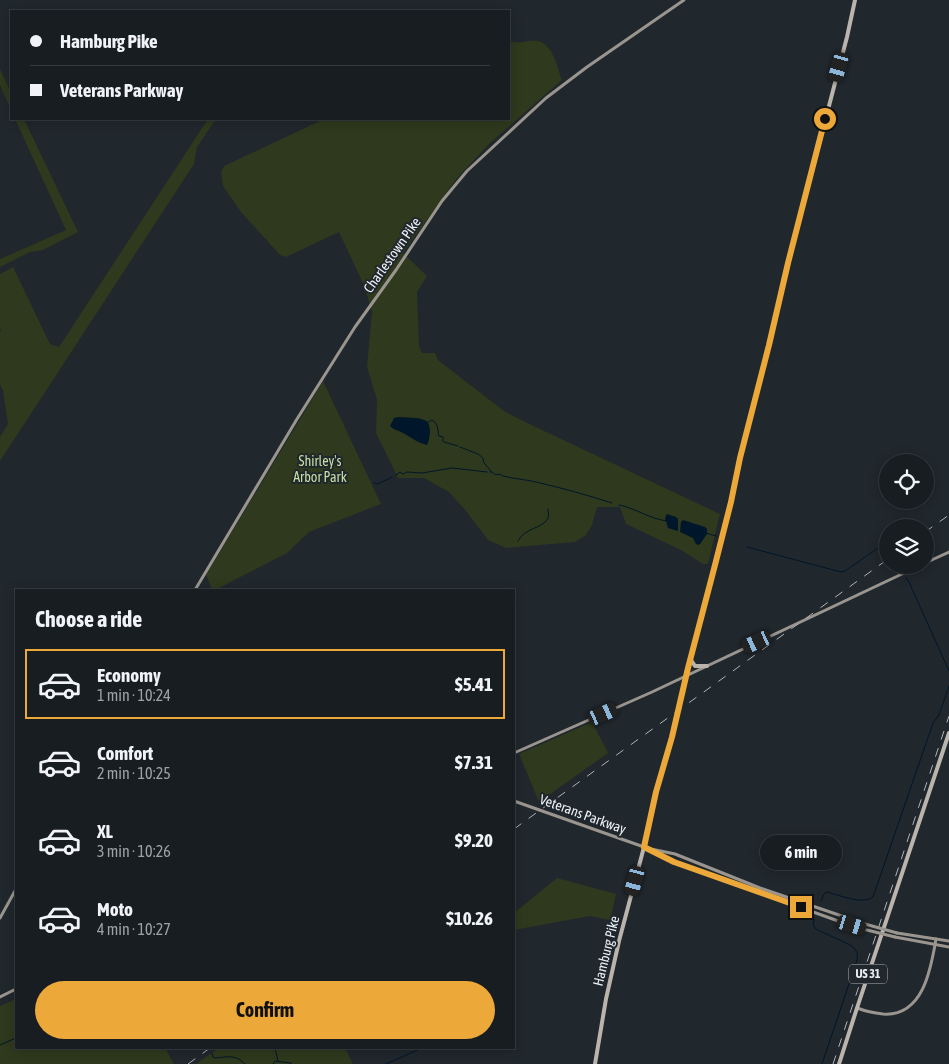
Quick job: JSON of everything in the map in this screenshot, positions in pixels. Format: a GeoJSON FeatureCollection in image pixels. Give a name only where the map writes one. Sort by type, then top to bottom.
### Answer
{"type":"FeatureCollection","features":[{"type":"Feature","properties":{"kind":"main road","name":"Charlestown Pike"},"geometry":{"type":"LineString","coordinates":[[196,589],[354,327],[396,270],[442,201],[479,160],[546,98],[587,67],[684,0]]}},
{"type":"Feature","properties":{"kind":"main road","name":"Hamburg Pike"},"geometry":{"type":"LineString","coordinates":[[595,1064],[616,952],[731,502],[788,263],[855,0]]}},
{"type":"Feature","properties":{"kind":"main road"},"geometry":{"type":"LineString","coordinates":[[934,559],[949,552]]}},
{"type":"Feature","properties":{"kind":"main road"},"geometry":{"type":"LineString","coordinates":[[515,753],[652,692],[902,574]]}},
{"type":"Feature","properties":{"kind":"main road"},"geometry":{"type":"LineString","coordinates":[[690,659],[695,666],[707,666]]}},
{"type":"Feature","properties":{"kind":"main road","name":"US 31"},"geometry":{"type":"LineString","coordinates":[[839,1064],[856,1008],[949,734]]}},
{"type":"Feature","properties":{"kind":"main road","name":"Veterans Parkway"},"geometry":{"type":"LineString","coordinates":[[515,801],[644,847],[675,854],[760,888],[896,935],[949,941]]}},
{"type":"Feature","properties":{"kind":"main road","name":"Veterans Parkway"},"geometry":{"type":"LineString","coordinates":[[644,847],[674,862],[841,922],[864,929],[949,947]]}},
{"type":"Feature","properties":{"kind":"main road"},"geometry":{"type":"LineString","coordinates":[[0,918],[15,891]]}},
{"type":"Feature","properties":{"kind":"main road"},"geometry":{"type":"LineString","coordinates":[[856,1008],[885,1014],[902,1011],[912,1005],[922,993],[927,980],[936,939]]}},
{"type":"Feature","properties":{"kind":"main road"},"geometry":{"type":"LineString","coordinates":[[0,997],[15,990]]}},
{"type":"Feature","properties":{"kind":"green space"},"geometry":{"type":"Polygon","coordinates":[[[510,40],[536,41],[548,47],[555,59],[562,80],[489,144],[458,177],[403,253],[427,276],[417,292],[419,346],[422,353],[435,353],[438,360],[504,411],[720,514],[708,564],[703,564],[681,550],[626,524],[620,507],[597,507],[592,525],[586,535],[575,542],[506,548],[488,540],[449,492],[424,478],[398,478],[376,433],[377,400],[367,367],[372,311],[363,283],[339,232],[286,257],[280,255],[241,212],[223,186],[221,172],[224,166],[322,120],[510,120],[510,40]]]}},
{"type":"Feature","properties":{"kind":"green space"},"geometry":{"type":"Polygon","coordinates":[[[0,69],[10,91],[10,108],[0,85],[0,69]]]}},
{"type":"Feature","properties":{"kind":"green space"},"geometry":{"type":"Polygon","coordinates":[[[15,120],[24,120],[78,232],[43,250],[30,252],[0,267],[0,259],[66,230],[15,120]]]}},
{"type":"Feature","properties":{"kind":"green space"},"geometry":{"type":"Polygon","coordinates":[[[207,120],[215,120],[197,147],[194,164],[0,461],[0,437],[8,424],[3,391],[0,384],[0,274],[13,267],[50,344],[59,347],[207,120]]]}},
{"type":"Feature","properties":{"kind":"green space","name":"Shirley's Arbor Park"},"geometry":{"type":"Polygon","coordinates":[[[323,381],[381,504],[309,532],[287,553],[217,589],[212,589],[206,575],[323,381]]]}},
{"type":"Feature","properties":{"kind":"green space"},"geometry":{"type":"Polygon","coordinates":[[[592,722],[608,753],[539,802],[519,754],[592,722]]]}},
{"type":"Feature","properties":{"kind":"green space"},"geometry":{"type":"Polygon","coordinates":[[[557,878],[616,894],[610,920],[590,916],[515,930],[515,912],[557,878]]]}},
{"type":"Feature","properties":{"kind":"green space"},"geometry":{"type":"Polygon","coordinates":[[[15,999],[15,1049],[166,1049],[174,1064],[0,1064],[0,1006],[15,999]]]}},
{"type":"Feature","properties":{"kind":"green space"},"geometry":{"type":"Polygon","coordinates":[[[218,1049],[346,1049],[353,1064],[196,1064],[218,1049]]]}},
{"type":"Feature","properties":{"kind":"water"},"geometry":{"type":"Polygon","coordinates":[[[394,418],[416,418],[427,422],[430,433],[427,445],[390,426],[394,418]]]}},
{"type":"Feature","properties":{"kind":"water"},"geometry":{"type":"Polygon","coordinates":[[[667,514],[678,519],[678,531],[668,528],[665,518],[667,514]]]}},
{"type":"Feature","properties":{"kind":"water"},"geometry":{"type":"Polygon","coordinates":[[[683,520],[707,529],[707,534],[700,544],[696,544],[693,538],[680,532],[683,520]]]}},
{"type":"Feature","properties":{"kind":"waterway"},"geometry":{"type":"LineString","coordinates":[[428,422],[432,420],[436,423],[439,436],[443,437],[444,442],[458,446]]}},
{"type":"Feature","properties":{"kind":"waterway"},"geometry":{"type":"LineString","coordinates":[[460,447],[478,454],[483,458],[484,463],[491,471]]}},
{"type":"Feature","properties":{"kind":"waterway"},"geometry":{"type":"LineString","coordinates":[[396,475],[400,472],[403,474],[407,472],[422,473],[452,468],[487,472]]}},
{"type":"Feature","properties":{"kind":"waterway"},"geometry":{"type":"LineString","coordinates":[[490,472],[496,475],[531,481],[584,494],[612,503]]}},
{"type":"Feature","properties":{"kind":"waterway"},"geometry":{"type":"LineString","coordinates":[[374,483],[378,484],[392,477]]}},
{"type":"Feature","properties":{"kind":"waterway"},"geometry":{"type":"LineString","coordinates":[[619,505],[667,521]]}},
{"type":"Feature","properties":{"kind":"waterway"},"geometry":{"type":"LineString","coordinates":[[518,541],[525,533],[546,522],[548,509]]}},
{"type":"Feature","properties":{"kind":"waterway"},"geometry":{"type":"LineString","coordinates":[[706,533],[716,536]]}},
{"type":"Feature","properties":{"kind":"waterway"},"geometry":{"type":"LineString","coordinates":[[747,547],[841,572],[879,548]]}},
{"type":"Feature","properties":{"kind":"waterway"},"geometry":{"type":"LineString","coordinates":[[906,578],[949,671]]}},
{"type":"Feature","properties":{"kind":"waterway"},"geometry":{"type":"LineString","coordinates":[[821,901],[827,892],[857,900],[873,897],[933,723],[939,715],[949,686]]}},
{"type":"Feature","properties":{"kind":"waterway"},"geometry":{"type":"LineString","coordinates":[[814,920],[814,927],[816,929],[852,946],[857,956],[822,1064]]}},
{"type":"Feature","properties":{"kind":"waterway"},"geometry":{"type":"LineString","coordinates":[[0,1045],[15,1038]]}},
{"type":"Feature","properties":{"kind":"waterway"},"geometry":{"type":"LineString","coordinates":[[275,1049],[278,1061]]}},
{"type":"Feature","properties":{"kind":"waterway"},"geometry":{"type":"LineString","coordinates":[[386,1064],[420,1049]]}},
{"type":"Feature","properties":{"kind":"waterway"},"geometry":{"type":"LineString","coordinates":[[212,1053],[215,1058],[235,1057],[245,1064]]}},
{"type":"Feature","properties":{"kind":"waterway"},"geometry":{"type":"LineString","coordinates":[[273,1064],[275,1061],[291,1064]]}},
{"type":"Feature","properties":{"kind":"railway"},"geometry":{"type":"LineString","coordinates":[[934,526],[949,515]]}},
{"type":"Feature","properties":{"kind":"railway"},"geometry":{"type":"LineString","coordinates":[[515,828],[879,565]]}},
{"type":"Feature","properties":{"kind":"railway"},"geometry":{"type":"LineString","coordinates":[[833,1064],[949,716]]}},
{"type":"Feature","properties":{"kind":"railway"},"geometry":{"type":"LineString","coordinates":[[188,1064],[209,1049]]}},
{"type":"Feature","properties":{"kind":"route"},"geometry":{"type":"LineString","coordinates":[[801,907],[674,862],[644,847],[656,792],[672,737],[825,119]]}}]}
